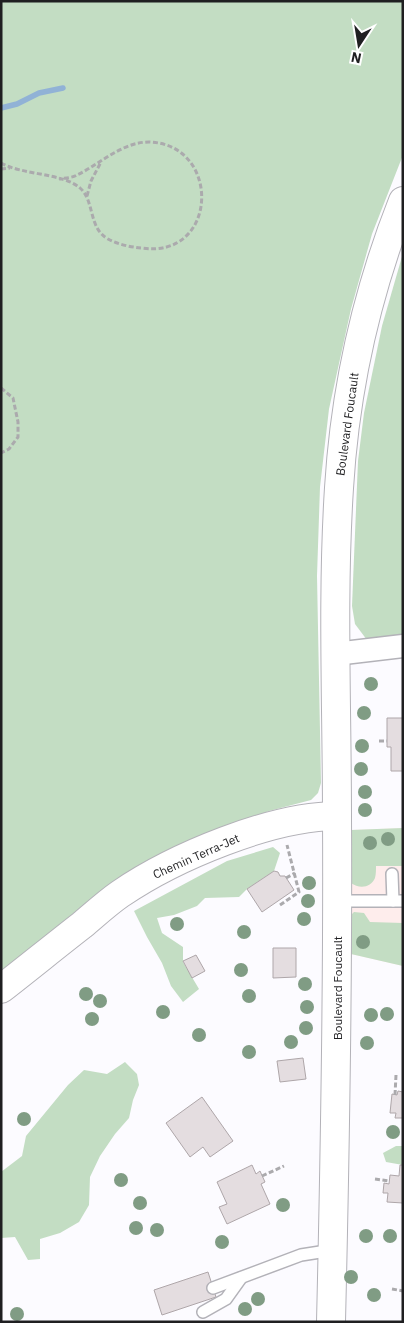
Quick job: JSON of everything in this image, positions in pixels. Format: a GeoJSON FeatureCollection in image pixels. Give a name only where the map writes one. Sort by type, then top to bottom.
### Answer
{"type":"FeatureCollection","features":[{"type":"Feature","properties":{"kind":"street","name":"Boulevard Foucault"},"geometry":{"type":"LineString","coordinates":[[331,1322],[337,1035],[335,654],[339,487],[349,401],[365,319],[378,272],[403,201]]}},
{"type":"Feature","properties":{"kind":"street"},"geometry":{"type":"LineString","coordinates":[[335,654],[403,646]]}},
{"type":"Feature","properties":{"kind":"street","name":"Chemin Terra-Jet"},"geometry":{"type":"LineString","coordinates":[[1,989],[116,897],[160,870],[205,849],[253,832],[305,818],[337,816]]}},
{"type":"Feature","properties":{"kind":"lane"},"geometry":{"type":"LineString","coordinates":[[337,901],[398,901],[392,874]]}},
{"type":"Feature","properties":{"kind":"lane"},"geometry":{"type":"LineString","coordinates":[[213,1288],[301,1255],[333,1250]]}},
{"type":"Feature","properties":{"kind":"lane"},"geometry":{"type":"LineString","coordinates":[[203,1312],[226,1299],[241,1278]]}},
{"type":"Feature","properties":{"kind":"path"},"geometry":{"type":"LineString","coordinates":[[59,179],[75,176],[121,150],[136,144],[149,142],[177,150],[186,157],[199,178],[202,196],[200,215],[194,227],[182,240],[170,247],[149,250],[107,239],[97,229],[90,212],[87,196],[91,181],[101,162]]}},
{"type":"Feature","properties":{"kind":"path"},"geometry":{"type":"LineString","coordinates":[[1,163],[10,168],[69,182],[79,187],[87,196]]}},
{"type":"Feature","properties":{"kind":"path"},"geometry":{"type":"LineString","coordinates":[[1,170],[10,168]]}},
{"type":"Feature","properties":{"kind":"path"},"geometry":{"type":"LineString","coordinates":[[1,388],[13,398],[18,422],[18,437],[9,449],[1,453]]}},
{"type":"Feature","properties":{"kind":"path"},"geometry":{"type":"LineString","coordinates":[[379,741],[387,741]]}},
{"type":"Feature","properties":{"kind":"path"},"geometry":{"type":"LineString","coordinates":[[280,905],[299,892],[289,852]]}},
{"type":"Feature","properties":{"kind":"path"},"geometry":{"type":"LineString","coordinates":[[286,878],[295,873]]}},
{"type":"Feature","properties":{"kind":"path"},"geometry":{"type":"LineString","coordinates":[[395,1095],[396,1075]]}},
{"type":"Feature","properties":{"kind":"path"},"geometry":{"type":"LineString","coordinates":[[262,1176],[284,1166]]}},
{"type":"Feature","properties":{"kind":"path"},"geometry":{"type":"LineString","coordinates":[[375,1179],[389,1181]]}},
{"type":"Feature","properties":{"kind":"path"},"geometry":{"type":"LineString","coordinates":[[392,1289],[403,1291]]}},
{"type":"Feature","properties":{"kind":"shaded area"},"geometry":{"type":"Polygon","coordinates":[[[403,828],[403,966],[351,954],[351,830],[403,828]]]}},
{"type":"Feature","properties":{"kind":"green space"},"geometry":{"type":"Polygon","coordinates":[[[1,1],[403,1],[403,155],[372,234],[351,309],[329,409],[320,487],[317,576],[321,783],[318,793],[311,800],[269,811],[233,825],[1,972],[1,1]]]}},
{"type":"Feature","properties":{"kind":"green space"},"geometry":{"type":"Polygon","coordinates":[[[403,253],[403,640],[367,640],[355,624],[352,606],[358,461],[364,413],[382,326],[403,253]]]}},
{"type":"Feature","properties":{"kind":"green space"},"geometry":{"type":"Polygon","coordinates":[[[403,828],[403,866],[376,866],[375,878],[371,884],[361,887],[351,883],[351,830],[403,828]]]}},
{"type":"Feature","properties":{"kind":"green space"},"geometry":{"type":"Polygon","coordinates":[[[273,847],[280,853],[274,871],[247,889],[239,897],[205,898],[197,906],[174,915],[157,918],[162,933],[183,947],[183,962],[199,989],[183,1002],[171,986],[162,963],[134,911],[227,861],[273,847]]]}},
{"type":"Feature","properties":{"kind":"green space"},"geometry":{"type":"Polygon","coordinates":[[[354,912],[364,913],[370,922],[403,923],[403,966],[351,954],[351,915],[354,912]]]}},
{"type":"Feature","properties":{"kind":"green space"},"geometry":{"type":"Polygon","coordinates":[[[125,1062],[137,1074],[139,1085],[129,1118],[100,1156],[90,1177],[89,1205],[79,1222],[60,1233],[40,1239],[40,1259],[28,1260],[15,1237],[1,1238],[1,1172],[22,1156],[26,1136],[68,1085],[84,1070],[107,1074],[125,1062]]]}},
{"type":"Feature","properties":{"kind":"green space"},"geometry":{"type":"Polygon","coordinates":[[[396,1146],[403,1146],[403,1165],[386,1162],[383,1153],[396,1146]]]}},
{"type":"Feature","properties":{"kind":"building"},"geometry":{"type":"Polygon","coordinates":[[[387,718],[403,718],[403,771],[391,771],[391,747],[387,747],[387,718]]]}},
{"type":"Feature","properties":{"kind":"building"},"geometry":{"type":"Polygon","coordinates":[[[274,871],[278,872],[280,876],[285,876],[294,890],[262,912],[247,889],[274,871]]]}},
{"type":"Feature","properties":{"kind":"building"},"geometry":{"type":"Polygon","coordinates":[[[273,948],[296,948],[296,977],[273,978],[273,948]]]}},
{"type":"Feature","properties":{"kind":"building"},"geometry":{"type":"Polygon","coordinates":[[[196,955],[205,971],[192,978],[183,961],[196,955]]]}},
{"type":"Feature","properties":{"kind":"building"},"geometry":{"type":"Polygon","coordinates":[[[303,1058],[306,1079],[280,1082],[277,1061],[303,1058]]]}},
{"type":"Feature","properties":{"kind":"building"},"geometry":{"type":"Polygon","coordinates":[[[398,1091],[403,1092],[403,1118],[395,1118],[396,1113],[390,1113],[392,1094],[397,1095],[398,1091]]]}},
{"type":"Feature","properties":{"kind":"building"},"geometry":{"type":"Polygon","coordinates":[[[202,1097],[233,1141],[210,1157],[203,1147],[190,1157],[166,1123],[202,1097]]]}},
{"type":"Feature","properties":{"kind":"building"},"geometry":{"type":"Polygon","coordinates":[[[252,1165],[256,1174],[260,1171],[265,1182],[261,1184],[270,1204],[227,1224],[219,1207],[227,1204],[217,1182],[252,1165]]]}},
{"type":"Feature","properties":{"kind":"building"},"geometry":{"type":"Polygon","coordinates":[[[400,1165],[403,1165],[403,1203],[387,1202],[388,1193],[383,1193],[384,1183],[389,1184],[390,1175],[399,1176],[400,1165]]]}},
{"type":"Feature","properties":{"kind":"building"},"geometry":{"type":"Polygon","coordinates":[[[208,1272],[216,1297],[162,1315],[154,1290],[208,1272]]]}},
{"type":"Feature","properties":{"kind":"waterway"},"geometry":{"type":"LineString","coordinates":[[1,108],[17,104],[39,93],[63,88]]}}]}
